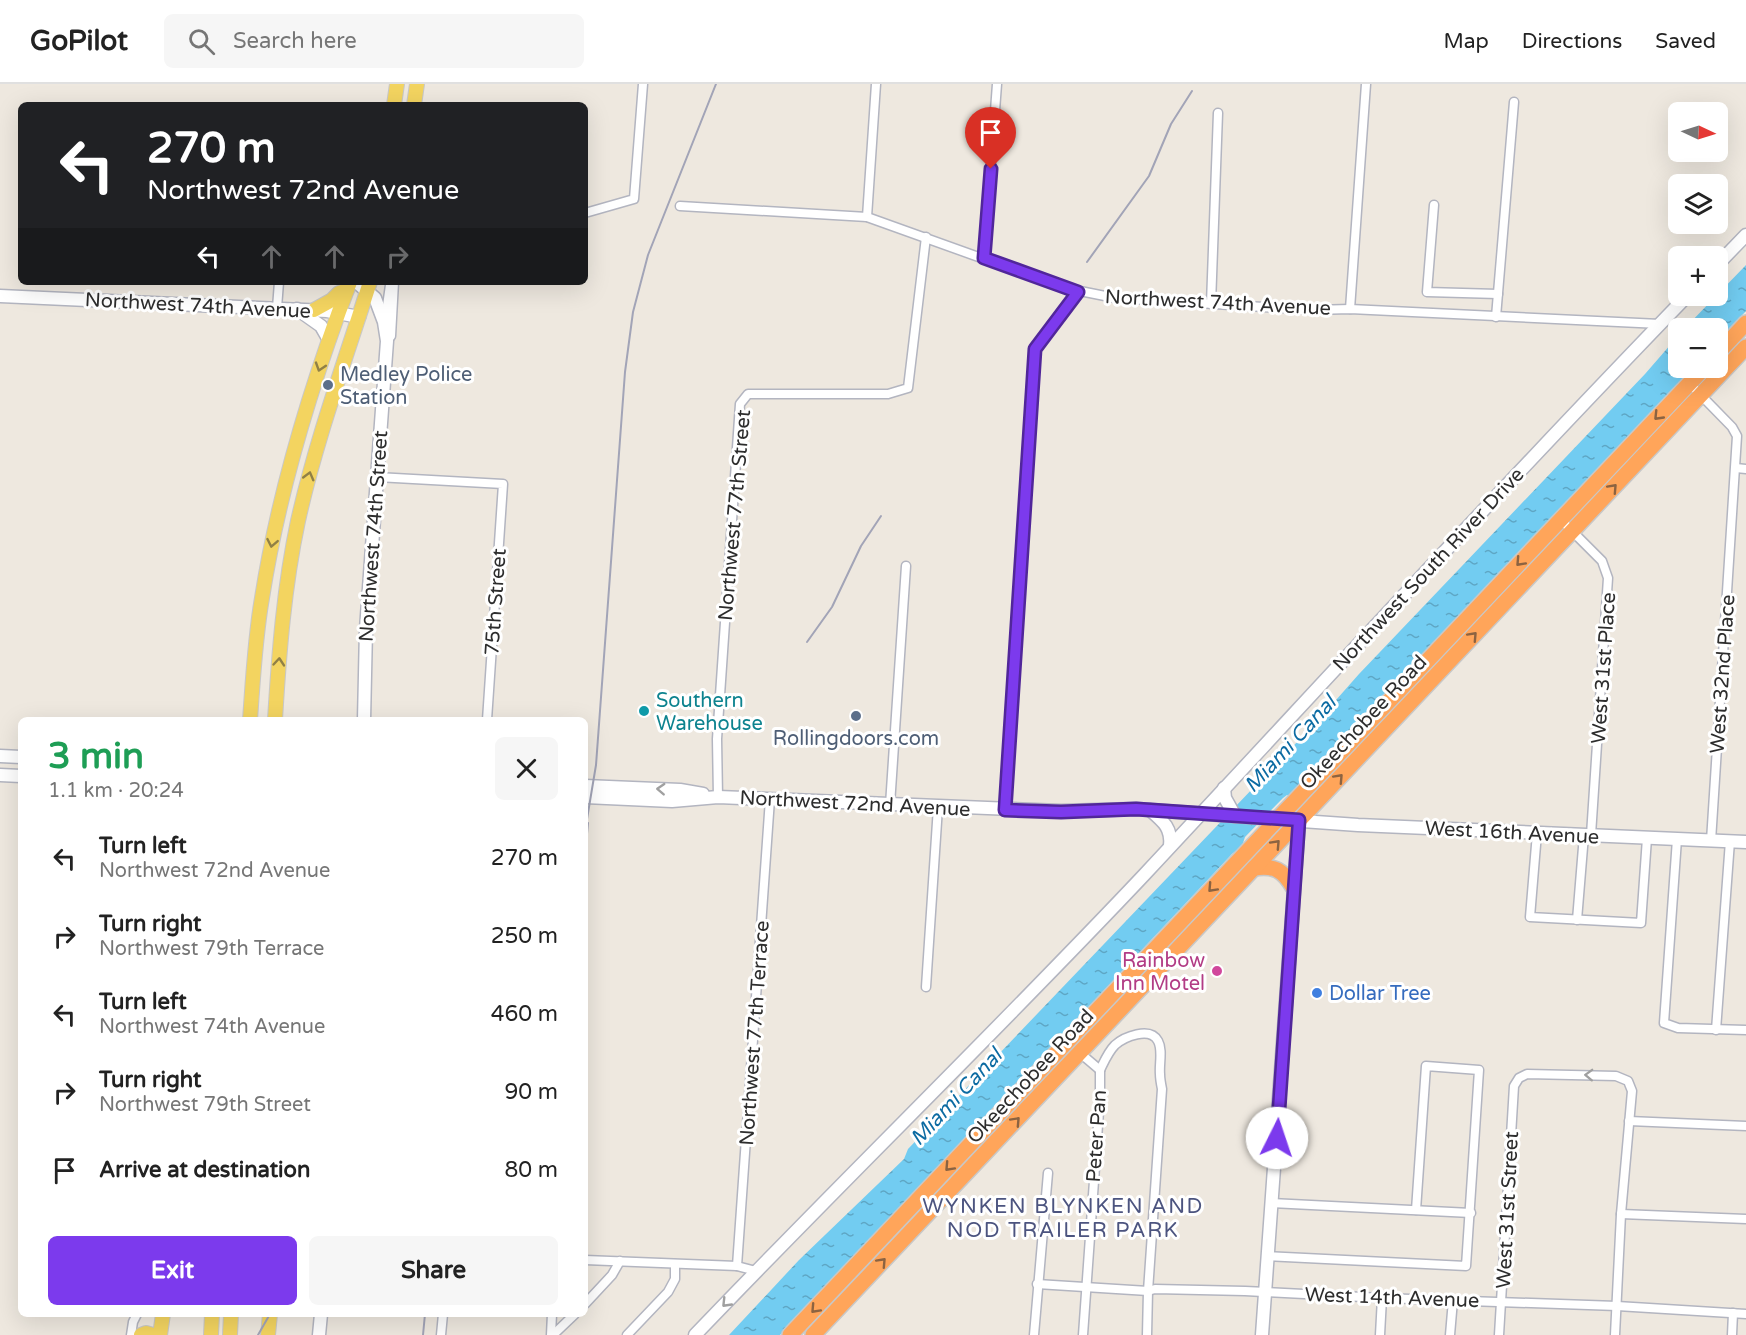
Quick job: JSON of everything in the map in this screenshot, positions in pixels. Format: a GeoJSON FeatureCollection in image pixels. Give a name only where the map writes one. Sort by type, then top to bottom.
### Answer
{"type":"FeatureCollection","features":[{"type":"Feature","properties":{"kind":"highway"},"geometry":{"type":"LineString","coordinates":[[1728,342],[1746,323]]}},
{"type":"Feature","properties":{"kind":"highway","name":"Okeechobee Road"},"geometry":{"type":"LineString","coordinates":[[813,1335],[1746,347]]}},
{"type":"Feature","properties":{"kind":"highway","name":"Okeechobee Road"},"geometry":{"type":"LineString","coordinates":[[790,1335],[1272,818],[1694,378]]}},
{"type":"Feature","properties":{"kind":"highway"},"geometry":{"type":"LineString","coordinates":[[1254,868],[1279,869],[1286,875],[1293,887]]}},
{"type":"Feature","properties":{"kind":"main road"},"geometry":{"type":"LineString","coordinates":[[394,102],[397,84]]}},
{"type":"Feature","properties":{"kind":"main road"},"geometry":{"type":"LineString","coordinates":[[414,102],[417,84]]}},
{"type":"Feature","properties":{"kind":"main road"},"geometry":{"type":"LineString","coordinates":[[314,310],[332,300],[350,285]]}},
{"type":"Feature","properties":{"kind":"main road"},"geometry":{"type":"LineString","coordinates":[[250,717],[259,619],[275,524],[293,451],[329,340],[351,285]]}},
{"type":"Feature","properties":{"kind":"main road"},"geometry":{"type":"LineString","coordinates":[[275,717],[282,626],[297,525],[310,472],[369,287]]}},
{"type":"Feature","properties":{"kind":"main road"},"geometry":{"type":"LineString","coordinates":[[160,1335],[163,1317]]}},
{"type":"Feature","properties":{"kind":"main road"},"geometry":{"type":"LineString","coordinates":[[211,1335],[212,1317]]}},
{"type":"Feature","properties":{"kind":"main road"},"geometry":{"type":"LineString","coordinates":[[230,1335],[231,1317]]}},
{"type":"Feature","properties":{"kind":"main road"},"geometry":{"type":"LineString","coordinates":[[268,1335],[270,1317]]}},
{"type":"Feature","properties":{"kind":"main road"},"geometry":{"type":"LineString","coordinates":[[141,1335],[146,1333],[153,1335]]}},
{"type":"Feature","properties":{"kind":"street"},"geometry":{"type":"LineString","coordinates":[[588,211],[634,199],[643,84]]}},
{"type":"Feature","properties":{"kind":"street"},"geometry":{"type":"LineString","coordinates":[[867,217],[876,84]]}},
{"type":"Feature","properties":{"kind":"street"},"geometry":{"type":"LineString","coordinates":[[984,258],[997,84]]}},
{"type":"Feature","properties":{"kind":"street"},"geometry":{"type":"LineString","coordinates":[[1350,309],[1366,84]]}},
{"type":"Feature","properties":{"kind":"street"},"geometry":{"type":"LineString","coordinates":[[1496,317],[1514,102]]}},
{"type":"Feature","properties":{"kind":"street"},"geometry":{"type":"LineString","coordinates":[[1211,304],[1218,113]]}},
{"type":"Feature","properties":{"kind":"street"},"geometry":{"type":"LineString","coordinates":[[1434,205],[1427,292],[1498,294]]}},
{"type":"Feature","properties":{"kind":"street","name":"Northwest 74th Avenue"},"geometry":{"type":"LineString","coordinates":[[680,206],[867,217],[1078,292],[1115,298],[1314,310],[1350,309],[1660,324]]}},
{"type":"Feature","properties":{"kind":"street"},"geometry":{"type":"LineString","coordinates":[[1728,254],[1746,235]]}},
{"type":"Feature","properties":{"kind":"street","name":"Northwest 77th Street"},"geometry":{"type":"LineString","coordinates":[[718,797],[717,740],[740,404],[748,394],[888,394],[908,388],[926,237]]}},
{"type":"Feature","properties":{"kind":"street"},"geometry":{"type":"LineString","coordinates":[[277,308],[279,285]]}},
{"type":"Feature","properties":{"kind":"street","name":"Northwest 74th Street"},"geometry":{"type":"LineString","coordinates":[[385,333],[391,336],[392,285]]}},
{"type":"Feature","properties":{"kind":"street","name":"Northwest 74th Street"},"geometry":{"type":"LineString","coordinates":[[364,717],[366,628],[385,333],[392,285]]}},
{"type":"Feature","properties":{"kind":"street"},"geometry":{"type":"LineString","coordinates":[[369,287],[376,324],[385,333]]}},
{"type":"Feature","properties":{"kind":"street"},"geometry":{"type":"LineString","coordinates":[[1005,810],[1035,349],[1078,292]]}},
{"type":"Feature","properties":{"kind":"street","name":"Northwest 74th Avenue"},"geometry":{"type":"LineString","coordinates":[[0,296],[297,309],[359,316]]}},
{"type":"Feature","properties":{"kind":"street","name":"Northwest South River Drive"},"geometry":{"type":"LineString","coordinates":[[695,1335],[951,1076],[1200,814],[1225,794],[1677,306]]}},
{"type":"Feature","properties":{"kind":"street"},"geometry":{"type":"LineString","coordinates":[[297,309],[321,326],[329,340]]}},
{"type":"Feature","properties":{"kind":"street","name":"West 32nd Place"},"geometry":{"type":"LineString","coordinates":[[1689,383],[1732,427],[1737,436],[1711,841]]}},
{"type":"Feature","properties":{"kind":"street"},"geometry":{"type":"LineString","coordinates":[[1736,468],[1746,469]]}},
{"type":"Feature","properties":{"kind":"street","name":"75th Street"},"geometry":{"type":"LineString","coordinates":[[377,477],[503,483],[487,717]]}},
{"type":"Feature","properties":{"kind":"street","name":"West 31st Place"},"geometry":{"type":"LineString","coordinates":[[1560,519],[1602,561],[1608,578],[1588,835],[1577,920]]}},
{"type":"Feature","properties":{"kind":"street"},"geometry":{"type":"LineString","coordinates":[[890,805],[906,566]]}},
{"type":"Feature","properties":{"kind":"street"},"geometry":{"type":"LineString","coordinates":[[0,756],[18,757]]}},
{"type":"Feature","properties":{"kind":"street"},"geometry":{"type":"LineString","coordinates":[[0,775],[18,776]]}},
{"type":"Feature","properties":{"kind":"street","name":"Northwest 72nd Avenue"},"geometry":{"type":"LineString","coordinates":[[588,786],[680,790],[718,797]]}},
{"type":"Feature","properties":{"kind":"street"},"geometry":{"type":"LineString","coordinates":[[1225,794],[1228,816]]}},
{"type":"Feature","properties":{"kind":"street","name":"Northwest 72nd Avenue"},"geometry":{"type":"LineString","coordinates":[[588,797],[672,801],[718,797],[1061,812],[1150,810],[1272,818]]}},
{"type":"Feature","properties":{"kind":"street","name":"Northwest 77th Terrace"},"geometry":{"type":"LineString","coordinates":[[737,1266],[770,799]]}},
{"type":"Feature","properties":{"kind":"street"},"geometry":{"type":"LineString","coordinates":[[926,987],[938,807]]}},
{"type":"Feature","properties":{"kind":"street"},"geometry":{"type":"LineString","coordinates":[[1150,810],[1167,825],[1170,846]]}},
{"type":"Feature","properties":{"kind":"street","name":"West 16th Avenue"},"geometry":{"type":"LineString","coordinates":[[1272,818],[1746,842]]}},
{"type":"Feature","properties":{"kind":"street"},"geometry":{"type":"LineString","coordinates":[[1262,1335],[1299,820]]}},
{"type":"Feature","properties":{"kind":"street"},"geometry":{"type":"LineString","coordinates":[[1537,833],[1530,917],[1641,923],[1647,838]]}},
{"type":"Feature","properties":{"kind":"street"},"geometry":{"type":"LineString","coordinates":[[1677,839],[1664,1023],[1678,1028],[1746,1030]]}},
{"type":"Feature","properties":{"kind":"street"},"geometry":{"type":"LineString","coordinates":[[1716,1030],[1730,841]]}},
{"type":"Feature","properties":{"kind":"street"},"geometry":{"type":"LineString","coordinates":[[1100,1070],[1116,1045],[1136,1035],[1147,1034],[1155,1037],[1159,1043],[1162,1089],[1147,1335]]}},
{"type":"Feature","properties":{"kind":"street","name":"Peter Pan"},"geometry":{"type":"LineString","coordinates":[[1080,1053],[1100,1070],[1083,1335]]}},
{"type":"Feature","properties":{"kind":"street"},"geometry":{"type":"LineString","coordinates":[[1267,1256],[1466,1266],[1479,1070],[1426,1066],[1416,1210]]}},
{"type":"Feature","properties":{"kind":"street","name":"West 31st Street"},"geometry":{"type":"LineString","coordinates":[[1499,1335],[1514,1086],[1519,1078],[1527,1074],[1616,1076],[1628,1081],[1632,1091],[1629,1121]]}},
{"type":"Feature","properties":{"kind":"street"},"geometry":{"type":"LineString","coordinates":[[1615,1335],[1621,1214],[1629,1121],[1746,1126]]}},
{"type":"Feature","properties":{"kind":"street"},"geometry":{"type":"LineString","coordinates":[[1034,1335],[1048,1173]]}},
{"type":"Feature","properties":{"kind":"street"},"geometry":{"type":"LineString","coordinates":[[1271,1203],[1471,1213]]}},
{"type":"Feature","properties":{"kind":"street"},"geometry":{"type":"LineString","coordinates":[[1621,1214],[1746,1220]]}},
{"type":"Feature","properties":{"kind":"street"},"geometry":{"type":"LineString","coordinates":[[588,1260],[737,1266],[756,1272]]}},
{"type":"Feature","properties":{"kind":"street"},"geometry":{"type":"LineString","coordinates":[[588,1301],[612,1275],[620,1261]]}},
{"type":"Feature","properties":{"kind":"street"},"geometry":{"type":"LineString","coordinates":[[627,1335],[668,1292],[675,1279],[675,1264]]}},
{"type":"Feature","properties":{"kind":"street","name":"West 14th Avenue"},"geometry":{"type":"LineString","coordinates":[[1037,1284],[1148,1291],[1155,1289],[1265,1292],[1502,1301],[1746,1314]]}},
{"type":"Feature","properties":{"kind":"street"},"geometry":{"type":"LineString","coordinates":[[1380,1335],[1382,1298]]}},
{"type":"Feature","properties":{"kind":"street"},"geometry":{"type":"LineString","coordinates":[[1450,1335],[1453,1300]]}},
{"type":"Feature","properties":{"kind":"street"},"geometry":{"type":"LineString","coordinates":[[1732,1335],[1733,1313]]}},
{"type":"Feature","properties":{"kind":"street"},"geometry":{"type":"LineString","coordinates":[[131,1335],[135,1317]]}},
{"type":"Feature","properties":{"kind":"street"},"geometry":{"type":"LineString","coordinates":[[319,1335],[321,1317]]}},
{"type":"Feature","properties":{"kind":"street"},"geometry":{"type":"LineString","coordinates":[[441,1335],[443,1317]]}},
{"type":"Feature","properties":{"kind":"street"},"geometry":{"type":"LineString","coordinates":[[552,1317],[552,1335]]}},
{"type":"Feature","properties":{"kind":"street"},"geometry":{"type":"LineString","coordinates":[[552,1335],[572,1317]]}},
{"type":"Feature","properties":{"kind":"water"},"geometry":{"type":"Polygon","coordinates":[[[1746,265],[1746,311],[1728,330],[1728,318],[1695,318],[1706,306],[1728,306],[1728,284],[1746,265]]]}},
{"type":"Feature","properties":{"kind":"water"},"geometry":{"type":"Polygon","coordinates":[[[1668,348],[1668,378],[1684,378],[1289,796],[1283,798],[1245,837],[1242,846],[780,1335],[729,1335],[799,1260],[904,1159],[908,1149],[1668,348]]]}},
{"type":"Feature","properties":{"kind":"railway"},"geometry":{"type":"LineString","coordinates":[[588,813],[596,765],[625,372],[633,312],[648,255],[716,84]]}},
{"type":"Feature","properties":{"kind":"railway"},"geometry":{"type":"LineString","coordinates":[[1087,262],[1149,176],[1171,124],[1192,91]]}},
{"type":"Feature","properties":{"kind":"railway"},"geometry":{"type":"LineString","coordinates":[[807,642],[832,607],[861,546],[881,516]]}},
{"type":"Feature","properties":{"kind":"railway"},"geometry":{"type":"LineString","coordinates":[[258,1335],[268,1317]]}},
{"type":"Feature","properties":{"kind":"railway"},"geometry":{"type":"LineString","coordinates":[[423,1335],[425,1317]]}},
{"type":"Feature","properties":{"kind":"place","name":"Medley Police Station"},"geometry":{"type":"Point","coordinates":[328,385]}},
{"type":"Feature","properties":{"kind":"place","name":"Southern Warehouse"},"geometry":{"type":"Point","coordinates":[644,711]}},
{"type":"Feature","properties":{"kind":"place","name":"Rollingdoors.com"},"geometry":{"type":"Point","coordinates":[856,716]}},
{"type":"Feature","properties":{"kind":"place","name":"Rainbow Inn Motel"},"geometry":{"type":"Point","coordinates":[1217,971]}},
{"type":"Feature","properties":{"kind":"place","name":"Dollar Tree"},"geometry":{"type":"Point","coordinates":[1317,993]}},
{"type":"Feature","properties":{"kind":"district","name":"WYNKEN BLYNKEN AND NOD TRAILER PARK"},"geometry":{"type":"Point","coordinates":[1063,1218]}},
{"type":"Feature","properties":{"kind":"route"},"geometry":{"type":"LineString","coordinates":[[991,169],[984,258],[1078,292],[1035,349],[1005,810],[1061,812],[1136,809],[1299,820],[1277,1138]]}},
{"type":"Feature","properties":{"kind":"water label","name":"Miami Canal"},"geometry":{"type":"Point","coordinates":[1290,744]}},
{"type":"Feature","properties":{"kind":"water label","name":"Miami Canal"},"geometry":{"type":"Point","coordinates":[956,1097]}}]}
